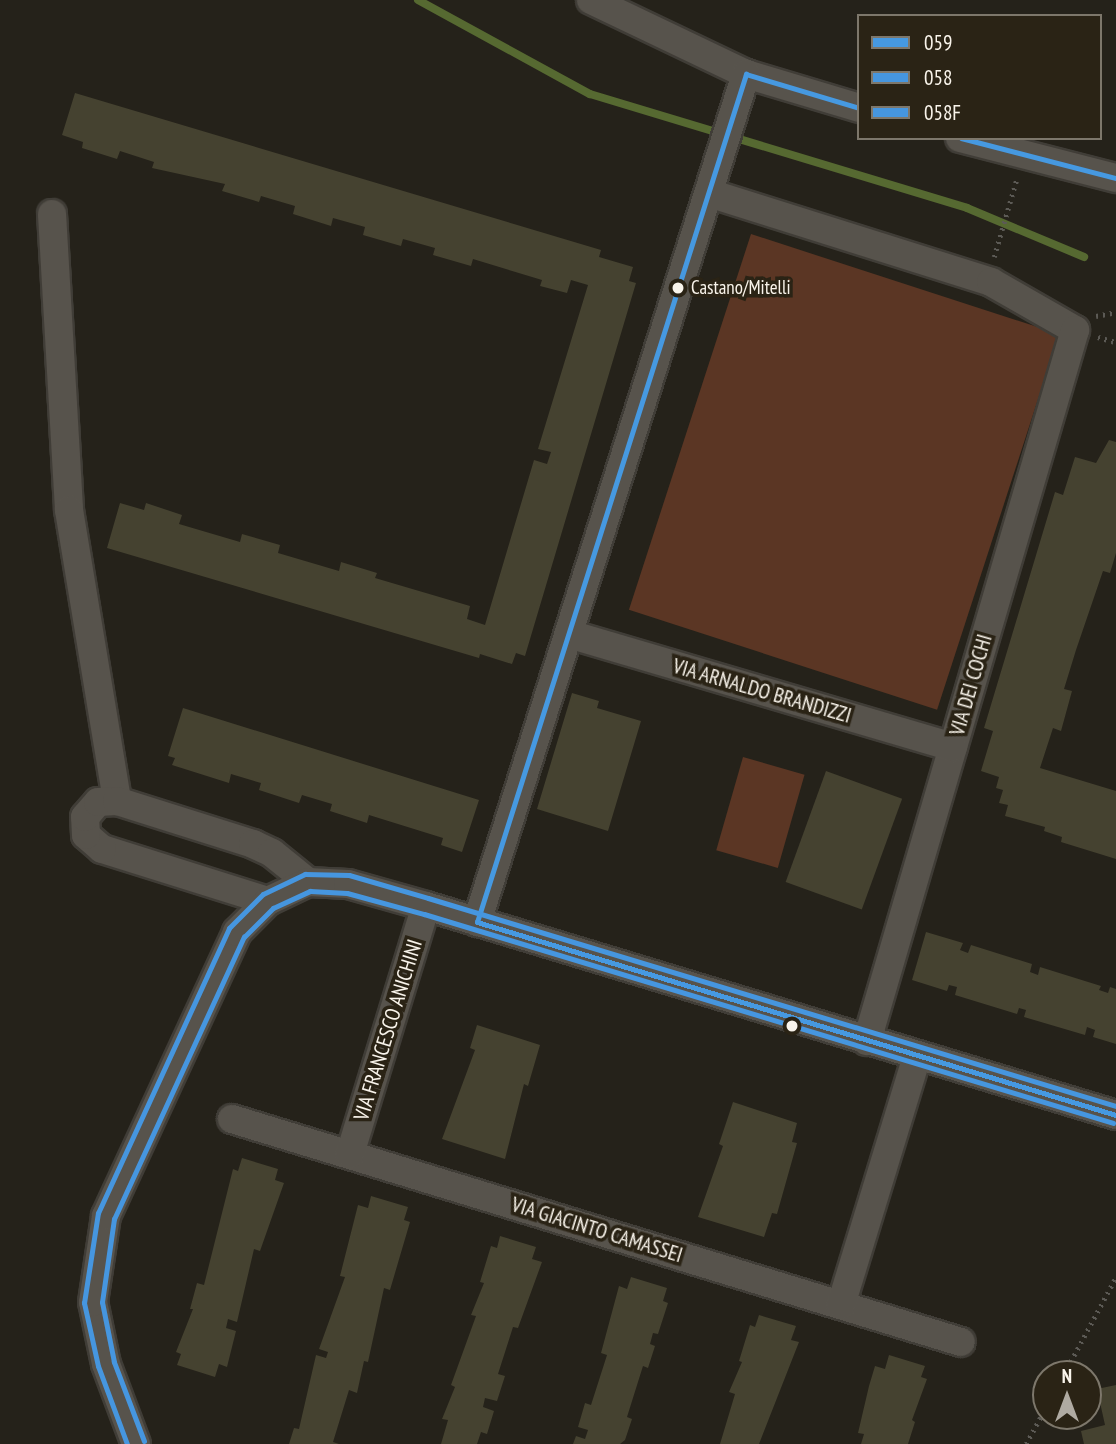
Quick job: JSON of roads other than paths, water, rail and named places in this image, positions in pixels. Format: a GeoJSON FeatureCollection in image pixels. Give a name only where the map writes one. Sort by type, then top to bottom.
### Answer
{"type":"FeatureCollection","features":[{"type":"Feature","properties":{"kind":"street"},"geometry":{"type":"LineString","coordinates":[[591,0],[746,74],[857,107]]}},
{"type":"Feature","properties":{"kind":"street"},"geometry":{"type":"LineString","coordinates":[[477,922],[572,635],[746,74]]}},
{"type":"Feature","properties":{"kind":"street"},"geometry":{"type":"LineString","coordinates":[[968,140],[1116,178]]}},
{"type":"Feature","properties":{"kind":"street","name":"VIA DEI COCHI"},"geometry":{"type":"LineString","coordinates":[[711,188],[991,282],[1075,330],[867,1041]]}},
{"type":"Feature","properties":{"kind":"street"},"geometry":{"type":"LineString","coordinates":[[52,214],[69,510],[117,801]]}},
{"type":"Feature","properties":{"kind":"street","name":"VIA ARNALDO BRANDIZZI"},"geometry":{"type":"LineString","coordinates":[[572,635],[953,747]]}},
{"type":"Feature","properties":{"kind":"street"},"geometry":{"type":"LineString","coordinates":[[268,901],[95,845],[84,828],[88,811],[97,802],[117,801],[253,844],[272,853],[308,882]]}},
{"type":"Feature","properties":{"kind":"street"},"geometry":{"type":"LineString","coordinates":[[136,1444],[106,1364],[95,1316],[93,1285],[102,1232],[237,932],[268,901],[308,882],[348,884],[426,906],[917,1057],[1116,1115]]}},
{"type":"Feature","properties":{"kind":"street","name":"VIA FRANCESCO ANICHINI"},"geometry":{"type":"LineString","coordinates":[[350,1154],[426,906]]}},
{"type":"Feature","properties":{"kind":"street"},"geometry":{"type":"LineString","coordinates":[[841,1305],[917,1057]]}},
{"type":"Feature","properties":{"kind":"street","name":"VIA GIACINTO CAMASSEI"},"geometry":{"type":"LineString","coordinates":[[232,1119],[961,1342]]}},
{"type":"Feature","properties":{"kind":"waterway"},"geometry":{"type":"LineString","coordinates":[[418,0],[590,94],[967,208],[1084,257]]}},
{"type":"Feature","properties":{"kind":"place","name":"Castano/Mitelli"},"geometry":{"type":"Point","coordinates":[678,288]}}]}
